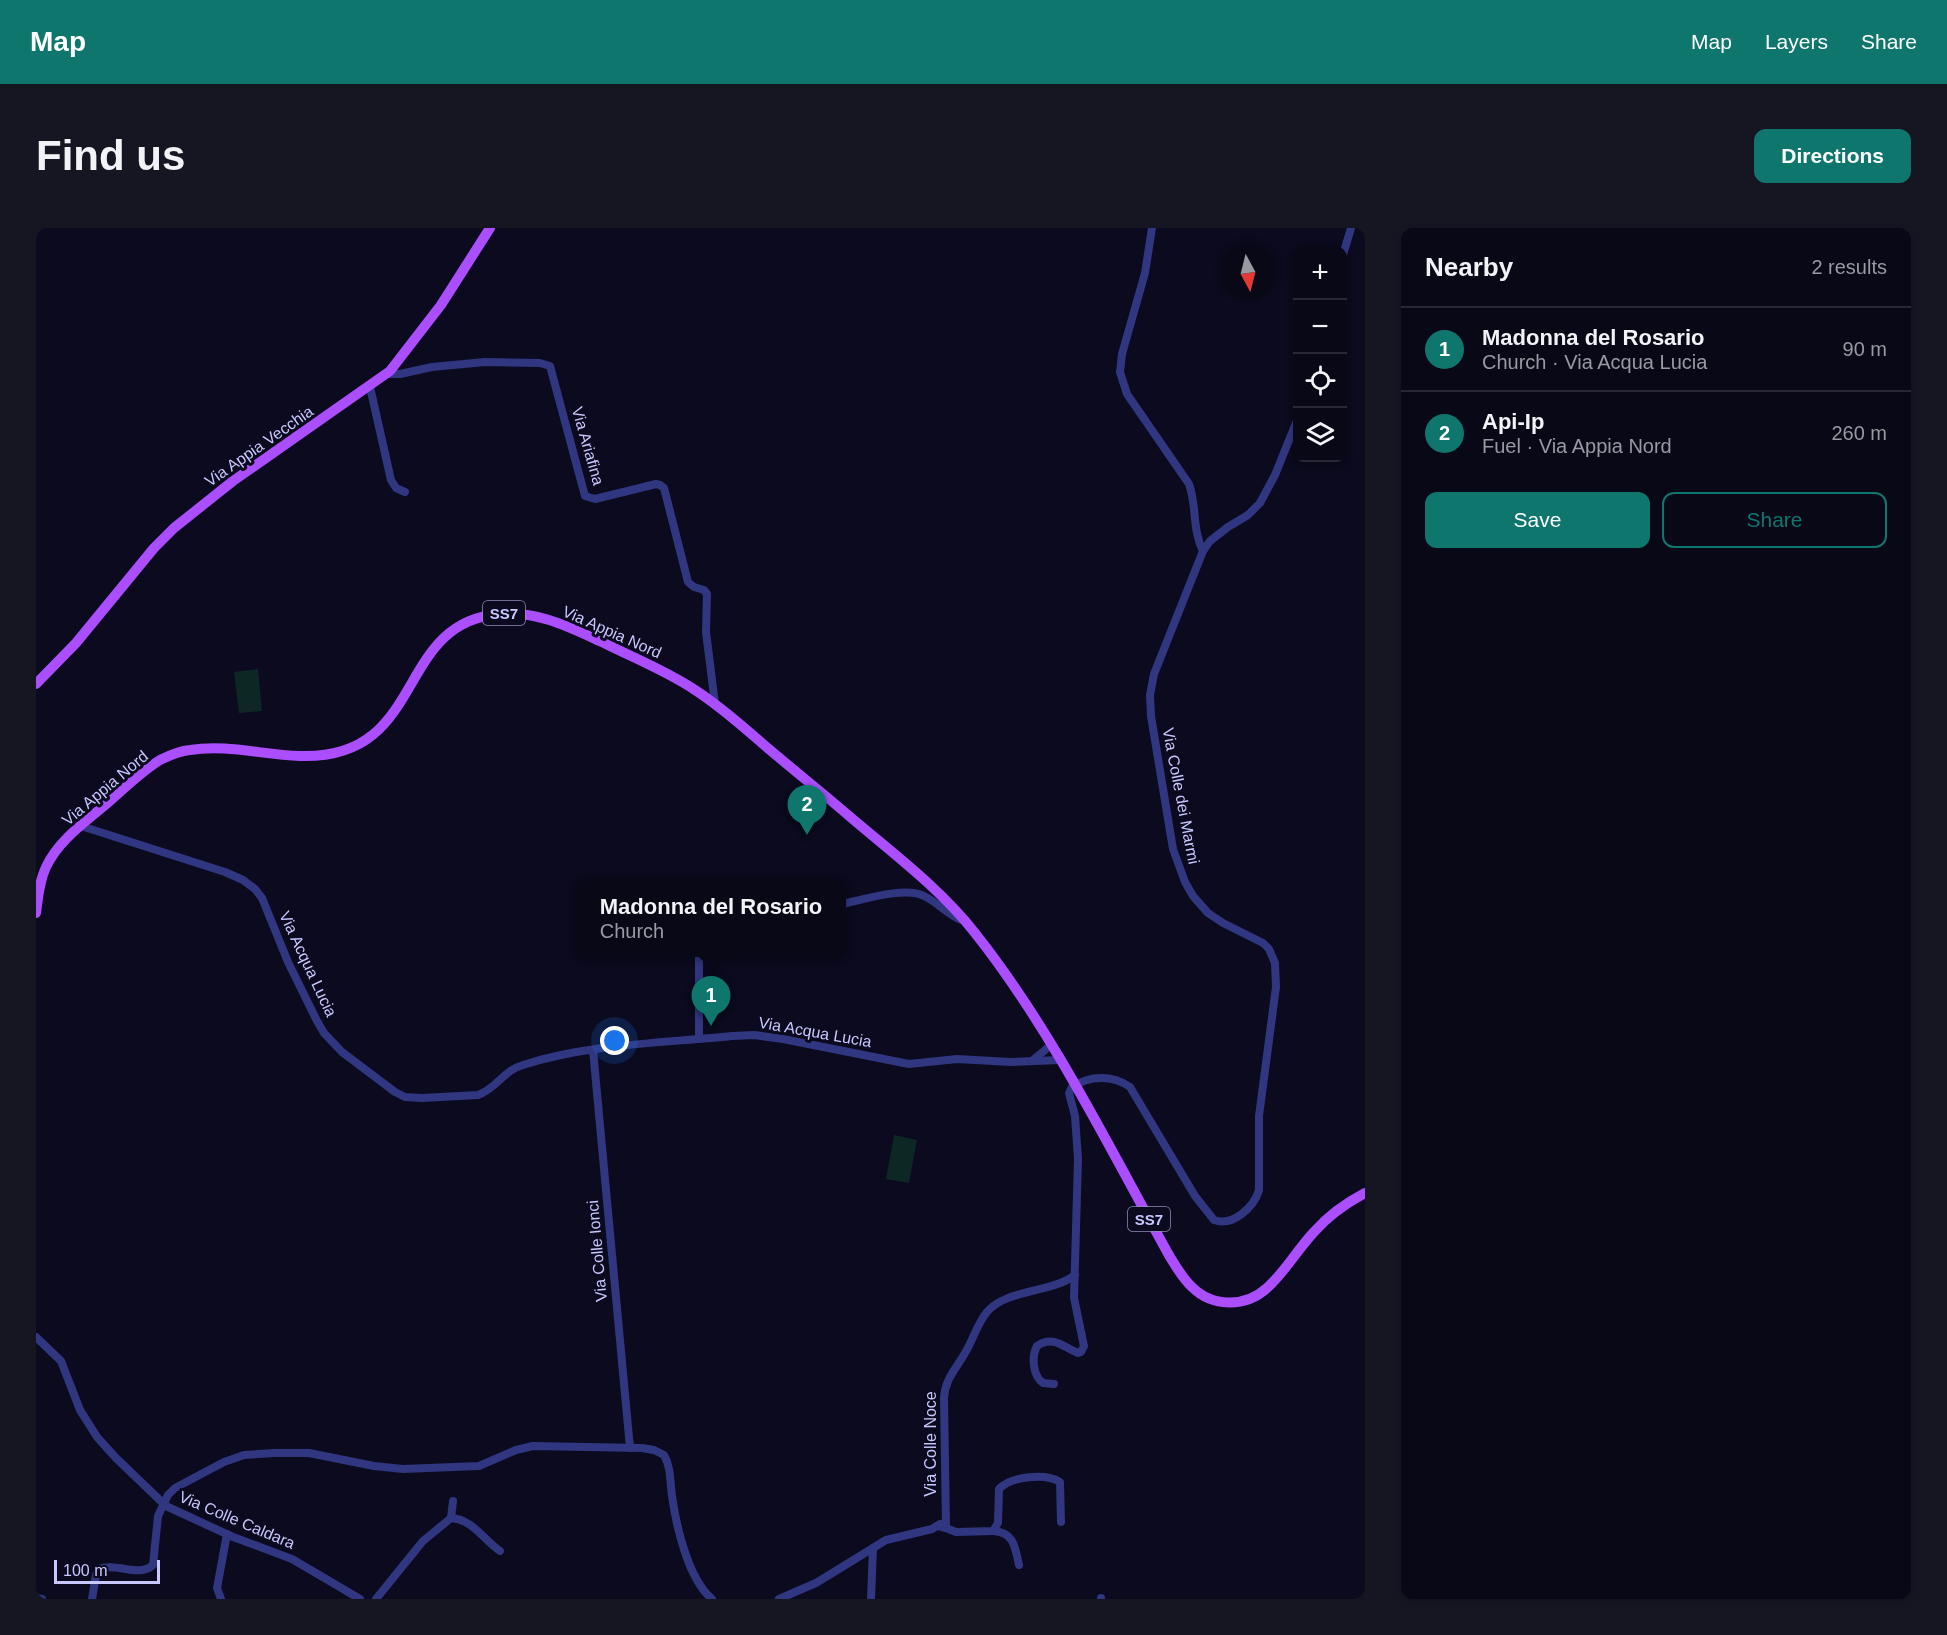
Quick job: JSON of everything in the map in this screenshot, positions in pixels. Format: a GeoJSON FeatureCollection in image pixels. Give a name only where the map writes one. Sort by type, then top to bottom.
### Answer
{"type":"FeatureCollection","features":[{"type":"Feature","properties":{"kind":"main road","name":"Via Appia Vecchia"},"geometry":{"type":"LineString","coordinates":[[36,684],[76,643],[170,531],[227,486],[387,374],[441,306],[490,228]]}},
{"type":"Feature","properties":{"kind":"main road","name":"Via Appia Nord"},"geometry":{"type":"LineString","coordinates":[[36,914],[40,883],[56,850],[146,770],[166,757],[200,748],[226,748],[311,756],[335,753],[359,744],[380,730],[391,718],[425,659],[440,640],[459,627],[488,615],[524,614],[562,624],[673,677],[716,704],[891,852],[966,922],[995,959],[1051,1045]]}},
{"type":"Feature","properties":{"kind":"main road","name":"SS7"},"geometry":{"type":"LineString","coordinates":[[1051,1045],[1177,1269],[1191,1287],[1211,1300],[1236,1303],[1262,1292],[1276,1279],[1319,1227],[1365,1193]]}},
{"type":"Feature","properties":{"kind":"street"},"geometry":{"type":"LineString","coordinates":[[1152,228],[1145,273],[1122,354],[1120,372],[1127,394],[1188,481],[1193,498],[1197,536],[1203,550]]}},
{"type":"Feature","properties":{"kind":"street"},"geometry":{"type":"LineString","coordinates":[[1346,246],[1351,228]]}},
{"type":"Feature","properties":{"kind":"street","name":"Via Ariafina"},"geometry":{"type":"LineString","coordinates":[[387,374],[486,362],[540,363],[550,366],[585,496],[594,499],[656,484],[664,488],[688,582],[704,590],[706,594],[706,632],[716,704]]}},
{"type":"Feature","properties":{"kind":"street"},"geometry":{"type":"LineString","coordinates":[[370,387],[391,480],[396,488],[405,492]]}},
{"type":"Feature","properties":{"kind":"street","name":"Via Colle dei Marmi"},"geometry":{"type":"LineString","coordinates":[[1074,1085],[1084,1080],[1097,1078],[1117,1081],[1130,1087],[1193,1192],[1214,1220],[1222,1222],[1237,1217],[1249,1208],[1256,1198],[1260,1185],[1259,1110],[1276,987],[1275,963],[1263,943],[1213,917],[1198,903],[1185,882],[1173,849],[1150,708],[1150,691],[1156,669],[1203,550],[1213,539],[1258,506],[1275,475],[1293,430]]}},
{"type":"Feature","properties":{"kind":"street","name":"Via Acqua Lucia"},"geometry":{"type":"LineString","coordinates":[[81,826],[228,873],[252,886],[263,902],[293,973],[324,1033],[348,1058],[402,1096],[415,1098],[478,1095],[518,1066],[593,1050],[743,1035],[770,1037],[909,1065],[962,1059],[1000,1062],[1060,1060]]}},
{"type":"Feature","properties":{"kind":"street"},"geometry":{"type":"LineString","coordinates":[[846,903],[912,892],[926,896],[950,915],[966,922]]}},
{"type":"Feature","properties":{"kind":"street"},"geometry":{"type":"LineString","coordinates":[[699,957],[699,1039]]}},
{"type":"Feature","properties":{"kind":"street"},"geometry":{"type":"LineString","coordinates":[[1032,1061],[1051,1045]]}},
{"type":"Feature","properties":{"kind":"street","name":"Via Colle Ionci"},"geometry":{"type":"LineString","coordinates":[[593,1050],[630,1448]]}},
{"type":"Feature","properties":{"kind":"street"},"geometry":{"type":"LineString","coordinates":[[1054,1384],[1046,1384],[1039,1380],[1033,1353],[1039,1344],[1048,1341],[1060,1343],[1080,1353],[1083,1350],[1084,1340],[1075,1301],[1078,1159],[1075,1116],[1069,1093],[1074,1085]]}},
{"type":"Feature","properties":{"kind":"street","name":"Via Colle Noce"},"geometry":{"type":"LineString","coordinates":[[942,1524],[944,1398],[949,1376],[991,1308],[1016,1296],[1063,1282],[1075,1275]]}},
{"type":"Feature","properties":{"kind":"street","name":"Via Colle Caldara"},"geometry":{"type":"LineString","coordinates":[[36,1336],[61,1361],[80,1410],[97,1437],[163,1503],[175,1511],[227,1534],[292,1559],[360,1599]]}},
{"type":"Feature","properties":{"kind":"street"},"geometry":{"type":"LineString","coordinates":[[92,1599],[99,1569],[109,1567],[143,1570],[153,1565],[158,1519],[168,1495],[175,1488],[229,1460],[250,1454],[313,1453],[374,1466],[403,1469],[481,1466],[516,1449],[533,1446],[630,1448],[654,1450],[665,1456],[675,1513],[689,1560],[701,1588],[712,1599]]}},
{"type":"Feature","properties":{"kind":"street"},"geometry":{"type":"LineString","coordinates":[[993,1531],[998,1523],[999,1489],[1006,1483],[1023,1478],[1054,1479],[1060,1482],[1061,1522]]}},
{"type":"Feature","properties":{"kind":"street"},"geometry":{"type":"LineString","coordinates":[[376,1599],[423,1541],[451,1518],[453,1501]]}},
{"type":"Feature","properties":{"kind":"street"},"geometry":{"type":"LineString","coordinates":[[451,1518],[468,1523],[500,1551]]}},
{"type":"Feature","properties":{"kind":"street"},"geometry":{"type":"LineString","coordinates":[[779,1599],[816,1583],[893,1537],[942,1524],[956,1532],[1003,1532],[1010,1536],[1014,1544],[1019,1565]]}},
{"type":"Feature","properties":{"kind":"street"},"geometry":{"type":"LineString","coordinates":[[220,1599],[217,1588],[227,1534]]}},
{"type":"Feature","properties":{"kind":"street"},"geometry":{"type":"LineString","coordinates":[[871,1599],[873,1548]]}},
{"type":"Feature","properties":{"kind":"street"},"geometry":{"type":"LineString","coordinates":[[36,1598],[42,1599]]}},
{"type":"Feature","properties":{"kind":"green space"},"geometry":{"type":"Polygon","coordinates":[[[258,669],[262,711],[239,713],[234,672],[258,669]]]}},
{"type":"Feature","properties":{"kind":"green space"},"geometry":{"type":"Polygon","coordinates":[[[894,1135],[917,1140],[909,1183],[886,1179],[894,1135]]]}},
{"type":"Feature","properties":{"kind":"place","name":"Api-Ip"},"geometry":{"type":"Point","coordinates":[807,835]}},
{"type":"Feature","properties":{"kind":"place","name":"Madonna del Rosario"},"geometry":{"type":"Point","coordinates":[711,1026]}}]}
